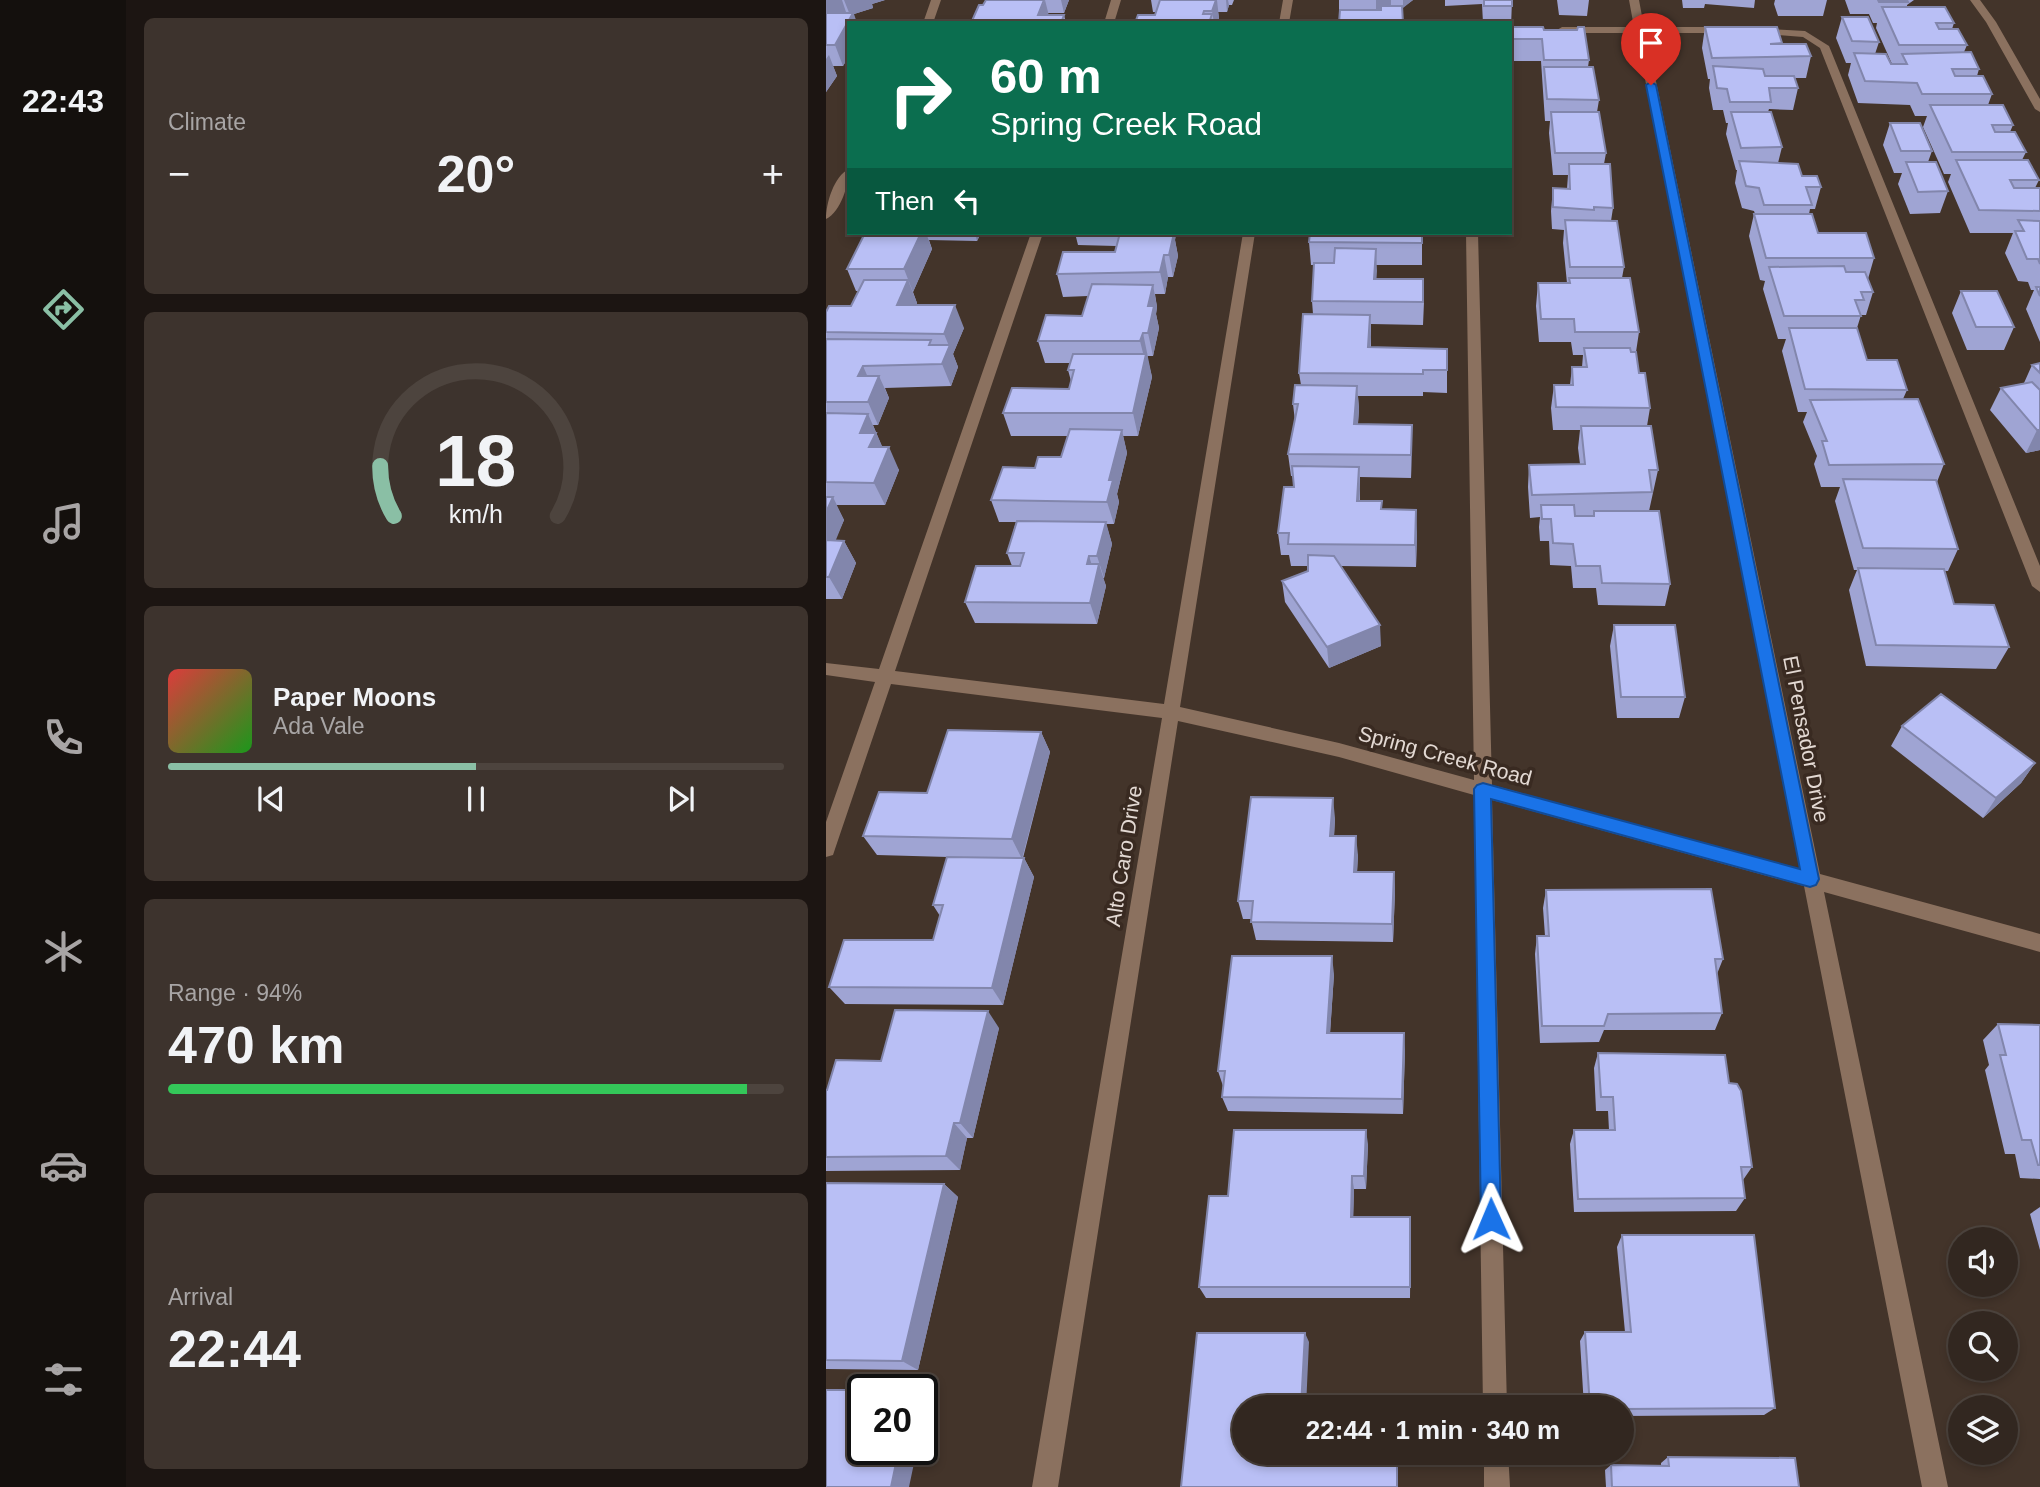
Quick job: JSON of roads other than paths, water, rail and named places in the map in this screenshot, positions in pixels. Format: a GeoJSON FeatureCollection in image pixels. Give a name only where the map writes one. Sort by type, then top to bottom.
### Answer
{"type":"FeatureCollection","features":[{"type":"Feature","properties":{"kind":"street"},"geometry":{"type":"LineString","coordinates":[[929,21],[936,0]]}},
{"type":"Feature","properties":{"kind":"street"},"geometry":{"type":"LineString","coordinates":[[1109,21],[1116,0]]}},
{"type":"Feature","properties":{"kind":"street"},"geometry":{"type":"LineString","coordinates":[[1284,21],[1289,0]]}},
{"type":"Feature","properties":{"kind":"street","name":"El Pensador Drive"},"geometry":{"type":"LineString","coordinates":[[1634,0],[1935,1487]]}},
{"type":"Feature","properties":{"kind":"street"},"geometry":{"type":"LineString","coordinates":[[1975,0],[1991,22],[2040,109]]}},
{"type":"Feature","properties":{"kind":"street"},"geometry":{"type":"LineString","coordinates":[[1549,30],[1783,31],[1805,34],[1824,46],[2040,586]]}},
{"type":"Feature","properties":{"kind":"street"},"geometry":{"type":"LineString","coordinates":[[826,215],[847,176]]}},
{"type":"Feature","properties":{"kind":"street"},"geometry":{"type":"LineString","coordinates":[[826,849],[1036,235]]}},
{"type":"Feature","properties":{"kind":"street","name":"Alto Caro Drive"},"geometry":{"type":"LineString","coordinates":[[1045,1487],[1250,235]]}},
{"type":"Feature","properties":{"kind":"street"},"geometry":{"type":"LineString","coordinates":[[1472,235],[1495,1395]]}},
{"type":"Feature","properties":{"kind":"street","name":"Spring Creek Road"},"geometry":{"type":"LineString","coordinates":[[826,669],[1170,712],[1339,750],[2040,943]]}},
{"type":"Feature","properties":{"kind":"street"},"geometry":{"type":"LineString","coordinates":[[1496,1465],[1497,1487]]}}]}
